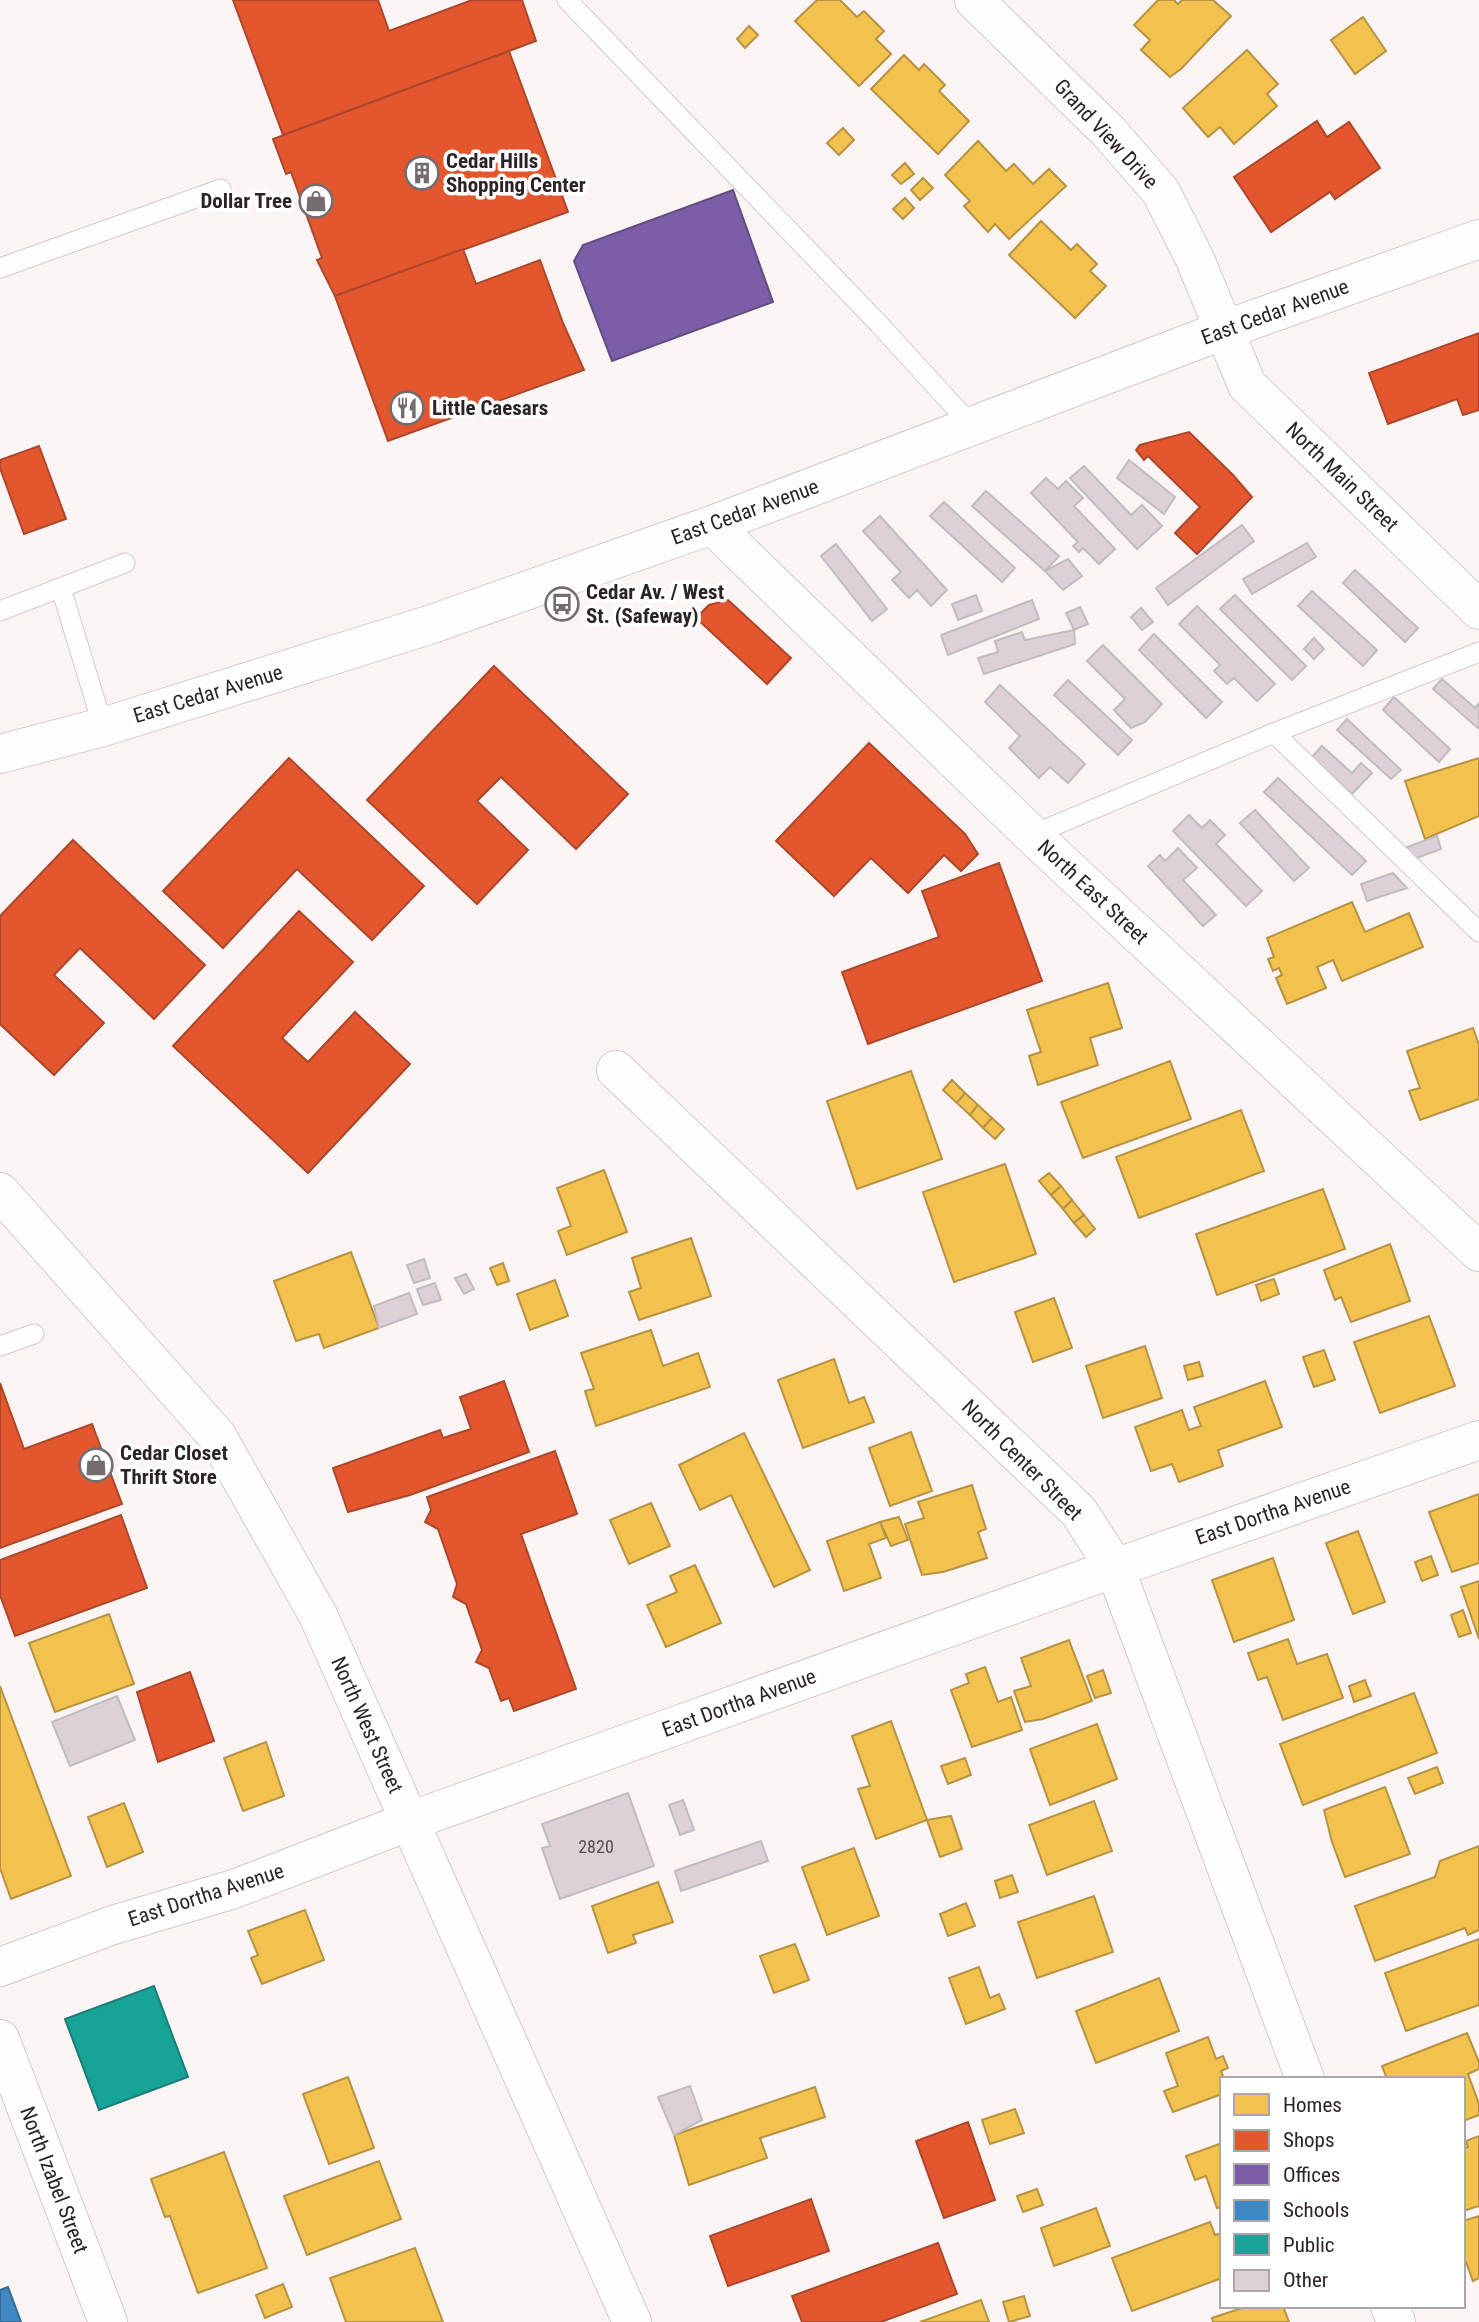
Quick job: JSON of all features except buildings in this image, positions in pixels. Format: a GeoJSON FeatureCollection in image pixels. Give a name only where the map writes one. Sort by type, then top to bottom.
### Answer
{"type":"FeatureCollection","features":[{"type":"Feature","properties":{"kind":"street","name":"Grand View Drive"},"geometry":{"type":"LineString","coordinates":[[974,0],[1109,132],[1161,192],[1194,257],[1224,330]]}},
{"type":"Feature","properties":{"kind":"street","name":"East Cedar Avenue"},"geometry":{"type":"LineString","coordinates":[[0,754],[103,727],[432,624],[712,526],[1224,330],[1479,239]]}},
{"type":"Feature","properties":{"kind":"street","name":"North Main Street"},"geometry":{"type":"LineString","coordinates":[[1224,330],[1247,385],[1479,610]]}},
{"type":"Feature","properties":{"kind":"street","name":"North East Street"},"geometry":{"type":"LineString","coordinates":[[712,526],[1032,835],[1479,1252]]}},
{"type":"Feature","properties":{"kind":"street","name":"North Center Street"},"geometry":{"type":"LineString","coordinates":[[616,1070],[1079,1512],[1115,1567],[1304,2077]]}},
{"type":"Feature","properties":{"kind":"street","name":"North West Street"},"geometry":{"type":"LineString","coordinates":[[0,1192],[217,1436],[318,1615],[632,2322]]}},
{"type":"Feature","properties":{"kind":"street","name":"East Dortha Avenue"},"geometry":{"type":"LineString","coordinates":[[0,1967],[113,1925],[234,1889],[410,1821],[1115,1567],[1479,1440]]}},
{"type":"Feature","properties":{"kind":"street","name":"North Izabel Street"},"geometry":{"type":"LineString","coordinates":[[0,2039],[108,2322]]}},
{"type":"Feature","properties":{"kind":"lane"},"geometry":{"type":"LineString","coordinates":[[567,0],[878,323],[972,426]]}},
{"type":"Feature","properties":{"kind":"lane"},"geometry":{"type":"LineString","coordinates":[[0,268],[221,189]]}},
{"type":"Feature","properties":{"kind":"lane"},"geometry":{"type":"LineString","coordinates":[[0,611],[125,563]]}},
{"type":"Feature","properties":{"kind":"lane"},"geometry":{"type":"LineString","coordinates":[[61,588],[103,727]]}},
{"type":"Feature","properties":{"kind":"lane"},"geometry":{"type":"LineString","coordinates":[[1032,835],[1274,733],[1479,652]]}},
{"type":"Feature","properties":{"kind":"lane"},"geometry":{"type":"LineString","coordinates":[[1274,733],[1479,932]]}},
{"type":"Feature","properties":{"kind":"lane"},"geometry":{"type":"LineString","coordinates":[[0,1346],[34,1334]]}},
{"type":"Feature","properties":{"kind":"place","name":"Cedar Hills Shopping Center"},"geometry":{"type":"Point","coordinates":[422,173]}},
{"type":"Feature","properties":{"kind":"place","name":"Dollar Tree"},"geometry":{"type":"Point","coordinates":[316,201]}},
{"type":"Feature","properties":{"kind":"place","name":"Little Caesars"},"geometry":{"type":"Point","coordinates":[407,408]}},
{"type":"Feature","properties":{"kind":"place","name":"Cedar Av. / West St. (Safeway)"},"geometry":{"type":"Point","coordinates":[562,604]}},
{"type":"Feature","properties":{"kind":"place","name":"Cedar Closet Thrift Store"},"geometry":{"type":"Point","coordinates":[96,1465]}}]}
